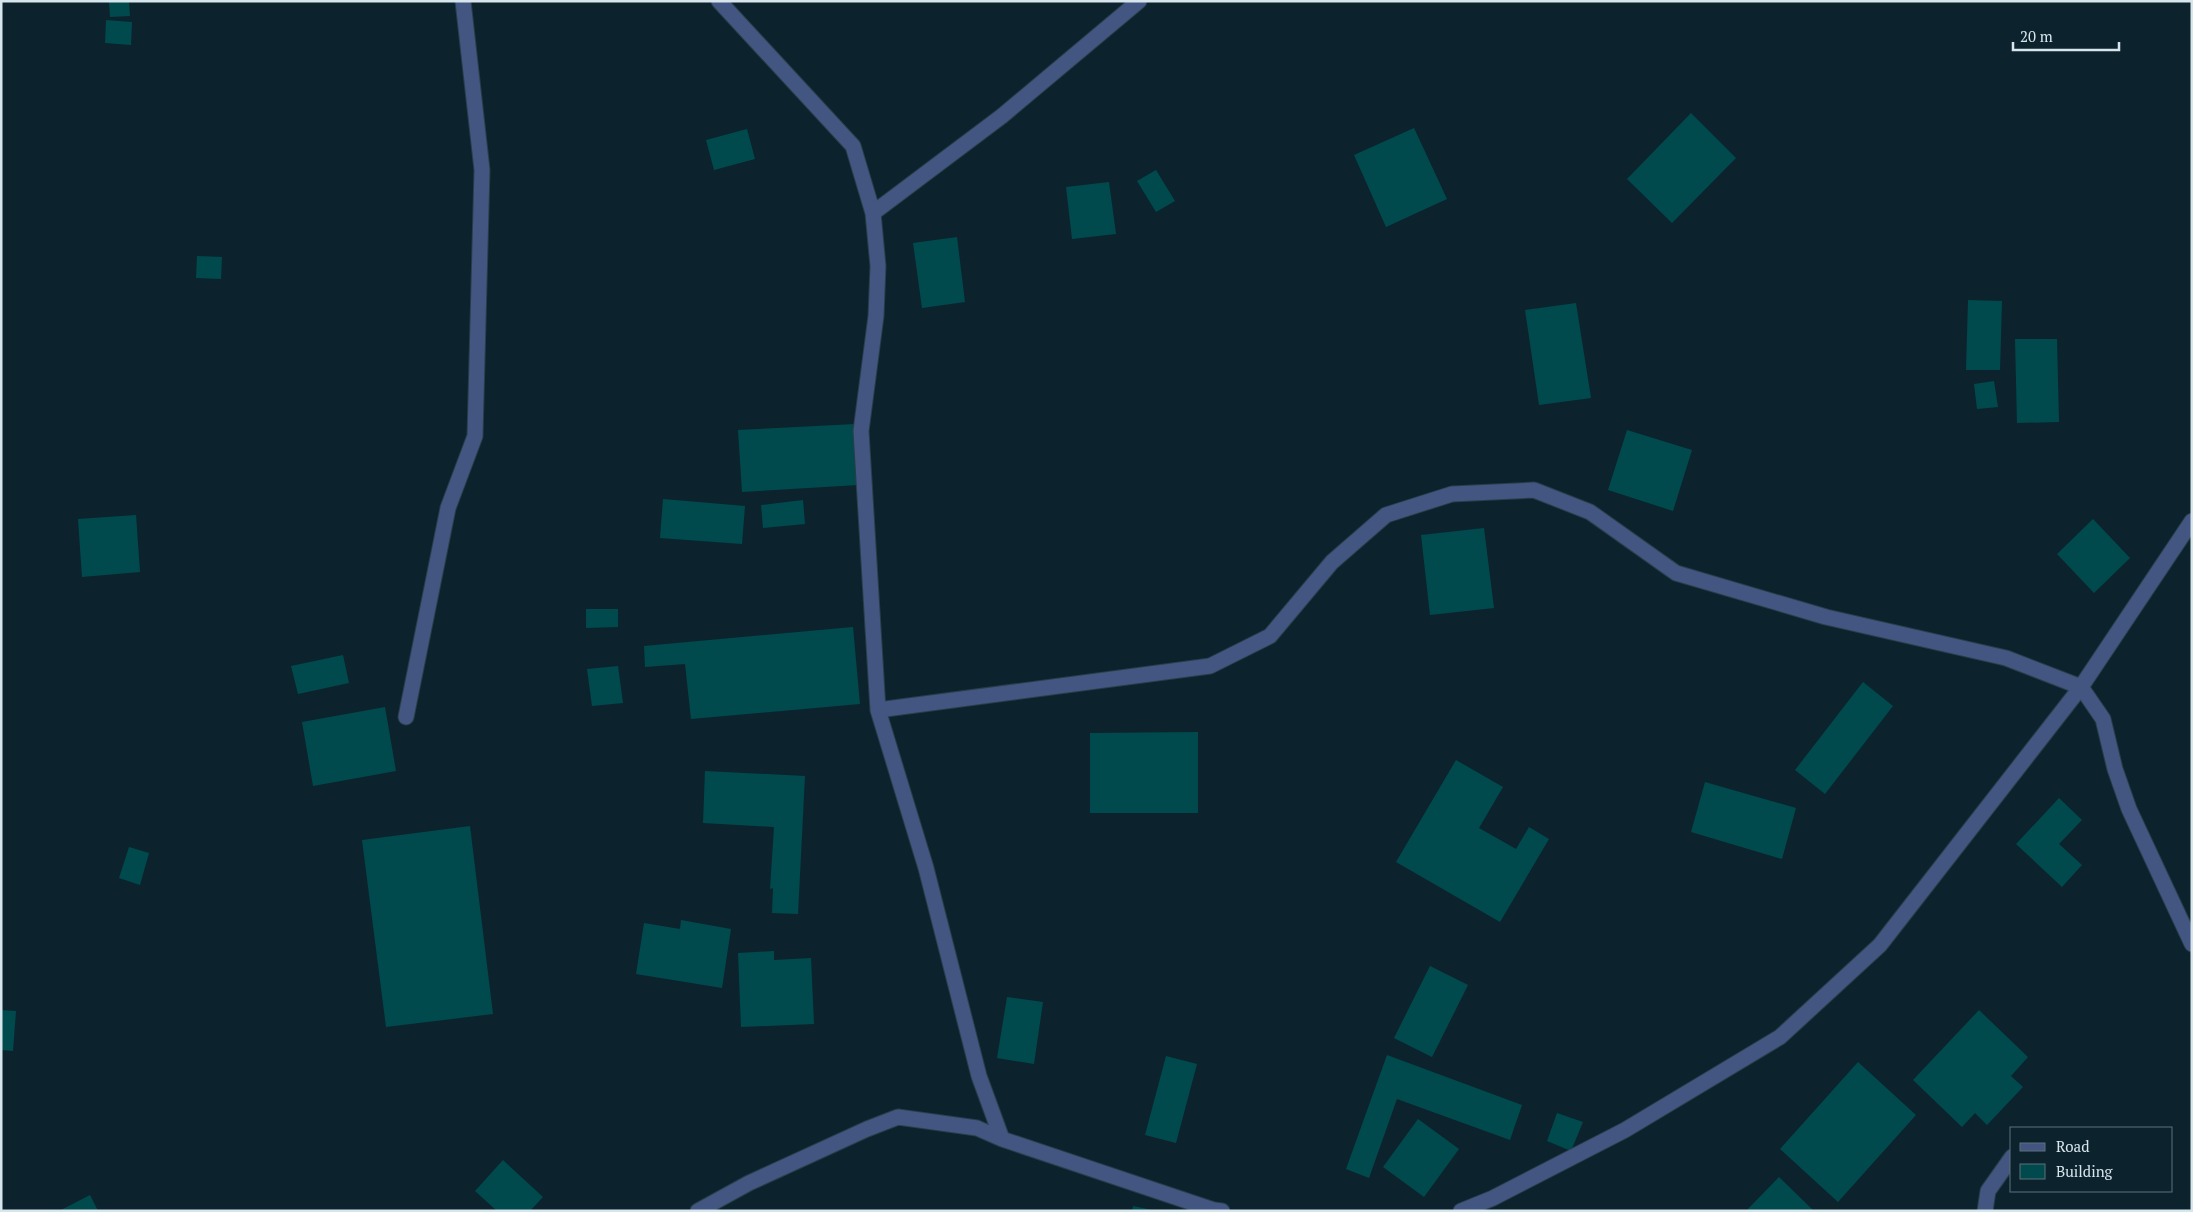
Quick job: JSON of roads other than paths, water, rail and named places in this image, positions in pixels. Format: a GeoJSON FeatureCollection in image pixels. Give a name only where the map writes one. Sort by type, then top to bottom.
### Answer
{"type":"FeatureCollection","features":[{"type":"Feature","properties":{"kind":"street"},"geometry":{"type":"LineString","coordinates":[[406,717],[448,508],[475,436],[482,170],[463,1]]}},
{"type":"Feature","properties":{"kind":"street"},"geometry":{"type":"LineString","coordinates":[[719,1],[853,146],[873,213],[878,266],[876,316],[862,431],[878,710],[926,868],[979,1076],[1002,1139]]}},
{"type":"Feature","properties":{"kind":"street"},"geometry":{"type":"LineString","coordinates":[[873,213],[1002,116],[1139,1]]}},
{"type":"Feature","properties":{"kind":"street"},"geometry":{"type":"LineString","coordinates":[[878,710],[1210,666],[1270,636],[1332,562],[1386,515],[1452,494],[1534,490],[1590,512],[1676,573],[1826,617],[2006,658],[2081,688],[2103,719],[2115,769],[2129,809],[2192,944]]}},
{"type":"Feature","properties":{"kind":"street"},"geometry":{"type":"LineString","coordinates":[[1461,1211],[1493,1198],[1625,1130],[1780,1037],[1880,945],[2081,688],[2192,521]]}},
{"type":"Feature","properties":{"kind":"street"},"geometry":{"type":"LineString","coordinates":[[698,1211],[749,1183],[867,1129],[898,1117],[977,1128],[1002,1139],[1222,1211]]}},
{"type":"Feature","properties":{"kind":"street"},"geometry":{"type":"LineString","coordinates":[[1985,1211],[1988,1191],[2010,1160]]}}]}
